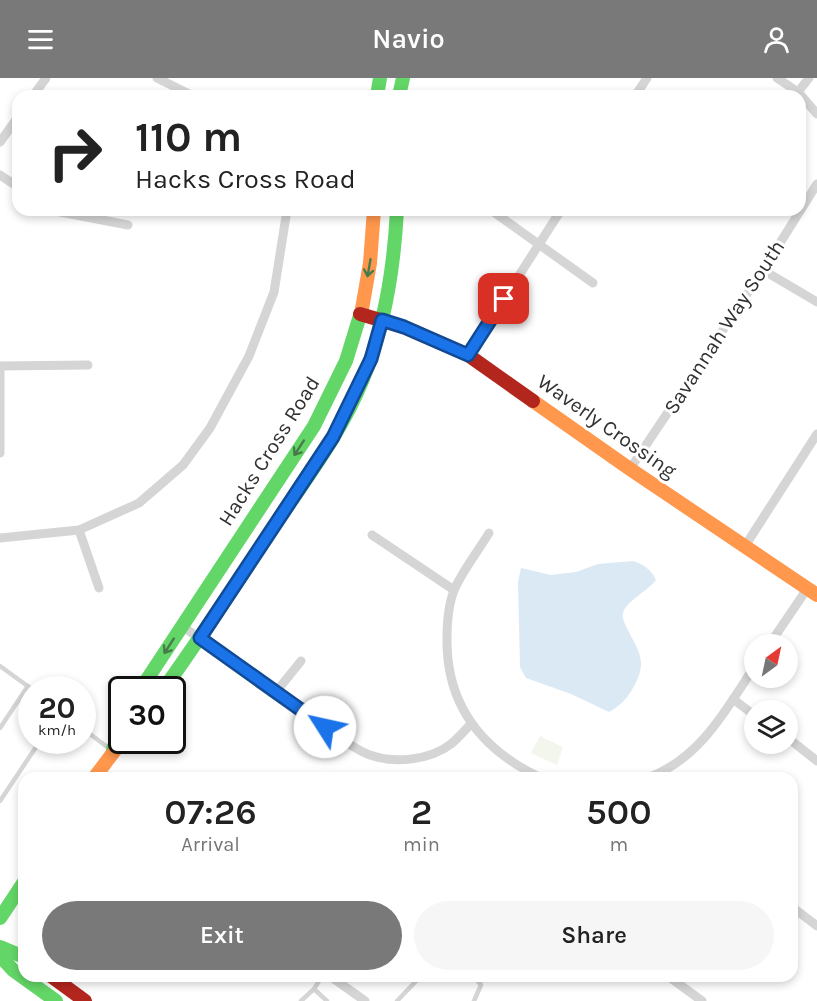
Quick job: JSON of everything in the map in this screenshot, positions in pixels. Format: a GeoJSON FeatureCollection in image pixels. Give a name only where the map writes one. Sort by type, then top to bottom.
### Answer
{"type":"FeatureCollection","features":[{"type":"Feature","properties":{"kind":"main road","name":"Hacks Cross Road"},"geometry":{"type":"LineString","coordinates":[[149,676],[314,426],[350,351],[360,314],[374,242],[374,216]]}},
{"type":"Feature","properties":{"kind":"main road","name":"Hacks Cross Road"},"geometry":{"type":"LineString","coordinates":[[173,676],[333,437],[371,359],[382,320],[396,244],[396,216]]}},
{"type":"Feature","properties":{"kind":"main road","name":"Waverly Crossing"},"geometry":{"type":"LineString","coordinates":[[360,314],[404,327],[468,355],[630,469],[812,592]]}},
{"type":"Feature","properties":{"kind":"main road"},"geometry":{"type":"LineString","coordinates":[[98,772],[111,754]]}},
{"type":"Feature","properties":{"kind":"main road"},"geometry":{"type":"LineString","coordinates":[[0,918],[18,891]]}},
{"type":"Feature","properties":{"kind":"main road"},"geometry":{"type":"LineString","coordinates":[[0,947],[18,954]]}},
{"type":"Feature","properties":{"kind":"main road"},"geometry":{"type":"LineString","coordinates":[[0,956],[18,974]]}},
{"type":"Feature","properties":{"kind":"main road"},"geometry":{"type":"LineString","coordinates":[[30,982],[56,1001]]}},
{"type":"Feature","properties":{"kind":"main road"},"geometry":{"type":"LineString","coordinates":[[59,982],[85,1001]]}},
{"type":"Feature","properties":{"kind":"street"},"geometry":{"type":"LineString","coordinates":[[158,78],[181,90]]}},
{"type":"Feature","properties":{"kind":"street"},"geometry":{"type":"LineString","coordinates":[[777,78],[795,90]]}},
{"type":"Feature","properties":{"kind":"street"},"geometry":{"type":"LineString","coordinates":[[800,90],[809,78]]}},
{"type":"Feature","properties":{"kind":"street"},"geometry":{"type":"LineString","coordinates":[[806,101],[817,114]]}},
{"type":"Feature","properties":{"kind":"street"},"geometry":{"type":"LineString","coordinates":[[0,142],[12,125]]}},
{"type":"Feature","properties":{"kind":"street","name":"Savannah Way South"},"geometry":{"type":"LineString","coordinates":[[806,202],[817,184]]}},
{"type":"Feature","properties":{"kind":"street"},"geometry":{"type":"LineString","coordinates":[[81,216],[128,225]]}},
{"type":"Feature","properties":{"kind":"street"},"geometry":{"type":"LineString","coordinates":[[0,538],[79,530],[139,503],[183,465],[210,428],[249,356],[274,292],[285,216]]}},
{"type":"Feature","properties":{"kind":"street"},"geometry":{"type":"LineString","coordinates":[[499,216],[593,283]]}},
{"type":"Feature","properties":{"kind":"street"},"geometry":{"type":"LineString","coordinates":[[468,355],[557,216]]}},
{"type":"Feature","properties":{"kind":"street","name":"Savannah Way South"},"geometry":{"type":"LineString","coordinates":[[630,469],[764,270],[797,216]]}},
{"type":"Feature","properties":{"kind":"street"},"geometry":{"type":"LineString","coordinates":[[764,270],[817,302]]}},
{"type":"Feature","properties":{"kind":"street"},"geometry":{"type":"LineString","coordinates":[[0,453],[0,366],[88,365]]}},
{"type":"Feature","properties":{"kind":"street"},"geometry":{"type":"LineString","coordinates":[[745,546],[817,434]]}},
{"type":"Feature","properties":{"kind":"street"},"geometry":{"type":"LineString","coordinates":[[79,530],[99,588]]}},
{"type":"Feature","properties":{"kind":"street"},"geometry":{"type":"LineString","coordinates":[[489,533],[454,590],[447,634],[449,668],[454,692],[471,724],[501,755],[531,772]]}},
{"type":"Feature","properties":{"kind":"street"},"geometry":{"type":"LineString","coordinates":[[372,534],[454,590]]}},
{"type":"Feature","properties":{"kind":"street"},"geometry":{"type":"LineString","coordinates":[[778,634],[812,592]]}},
{"type":"Feature","properties":{"kind":"street"},"geometry":{"type":"LineString","coordinates":[[182,626],[368,755],[388,760],[432,754],[451,744],[471,724]]}},
{"type":"Feature","properties":{"kind":"street"},"geometry":{"type":"LineString","coordinates":[[276,692],[301,661]]}},
{"type":"Feature","properties":{"kind":"street"},"geometry":{"type":"LineString","coordinates":[[661,772],[696,747],[744,682]]}},
{"type":"Feature","properties":{"kind":"street"},"geometry":{"type":"LineString","coordinates":[[733,699],[744,707]]}},
{"type":"Feature","properties":{"kind":"street"},"geometry":{"type":"LineString","coordinates":[[798,746],[817,761]]}},
{"type":"Feature","properties":{"kind":"street"},"geometry":{"type":"LineString","coordinates":[[798,912],[817,926]]}},
{"type":"Feature","properties":{"kind":"street"},"geometry":{"type":"LineString","coordinates":[[338,982],[365,1001]]}},
{"type":"Feature","properties":{"kind":"street"},"geometry":{"type":"LineString","coordinates":[[676,982],[702,1001]]}},
{"type":"Feature","properties":{"kind":"lane"},"geometry":{"type":"LineString","coordinates":[[0,666],[18,679]]}},
{"type":"Feature","properties":{"kind":"lane"},"geometry":{"type":"LineString","coordinates":[[0,728],[18,701]]}},
{"type":"Feature","properties":{"kind":"lane"},"geometry":{"type":"LineString","coordinates":[[19,772],[31,754]]}},
{"type":"Feature","properties":{"kind":"lane"},"geometry":{"type":"LineString","coordinates":[[0,801],[18,774]]}},
{"type":"Feature","properties":{"kind":"lane"},"geometry":{"type":"LineString","coordinates":[[301,1001],[318,982]]}},
{"type":"Feature","properties":{"kind":"lane"},"geometry":{"type":"LineString","coordinates":[[397,1001],[415,982]]}},
{"type":"Feature","properties":{"kind":"lane"},"geometry":{"type":"LineString","coordinates":[[474,1001],[481,985],[479,982]]}},
{"type":"Feature","properties":{"kind":"lane"},"geometry":{"type":"LineString","coordinates":[[314,989],[327,1001]]}},
{"type":"Feature","properties":{"kind":"shaded area"},"geometry":{"type":"Polygon","coordinates":[[[633,561],[647,568],[656,580],[628,604],[623,613],[624,621],[640,655],[641,669],[632,690],[623,701],[609,712],[571,694],[526,678],[520,667],[518,582],[521,568],[551,575],[576,572],[598,564],[633,561]]]}},
{"type":"Feature","properties":{"kind":"shaded area"},"geometry":{"type":"Polygon","coordinates":[[[540,736],[563,747],[557,765],[531,753],[540,736]]]}},
{"type":"Feature","properties":{"kind":"traffic: fast"},"geometry":{"type":"LineString","coordinates":[[378,90],[380,78]]}},
{"type":"Feature","properties":{"kind":"traffic: fast"},"geometry":{"type":"LineString","coordinates":[[400,90],[403,78]]}},
{"type":"Feature","properties":{"kind":"traffic: fast"},"geometry":{"type":"LineString","coordinates":[[173,676],[315,466],[355,397],[371,359],[383,318],[394,253],[397,216]]}},
{"type":"Feature","properties":{"kind":"traffic: fast"},"geometry":{"type":"LineString","coordinates":[[149,676],[314,426],[346,361],[362,309]]}},
{"type":"Feature","properties":{"kind":"traffic: fast"},"geometry":{"type":"LineString","coordinates":[[0,918],[18,891]]}},
{"type":"Feature","properties":{"kind":"traffic: fast"},"geometry":{"type":"LineString","coordinates":[[0,947],[18,954]]}},
{"type":"Feature","properties":{"kind":"traffic: fast"},"geometry":{"type":"LineString","coordinates":[[0,956],[18,974]]}},
{"type":"Feature","properties":{"kind":"traffic: fast"},"geometry":{"type":"LineString","coordinates":[[30,982],[56,1001]]}},
{"type":"Feature","properties":{"kind":"traffic: slow"},"geometry":{"type":"LineString","coordinates":[[362,309],[370,263],[374,216]]}},
{"type":"Feature","properties":{"kind":"traffic: slow"},"geometry":{"type":"LineString","coordinates":[[533,401],[817,595]]}},
{"type":"Feature","properties":{"kind":"traffic: slow"},"geometry":{"type":"LineString","coordinates":[[99,772],[112,754]]}},
{"type":"Feature","properties":{"kind":"traffic: jam"},"geometry":{"type":"LineString","coordinates":[[360,314],[404,327],[468,355],[533,401]]}},
{"type":"Feature","properties":{"kind":"traffic: jam"},"geometry":{"type":"LineString","coordinates":[[59,982],[85,1001]]}},
{"type":"Feature","properties":{"kind":"route"},"geometry":{"type":"LineString","coordinates":[[325,727],[200,638],[333,437],[371,359],[382,320],[404,327],[468,355],[504,299]]}}]}
